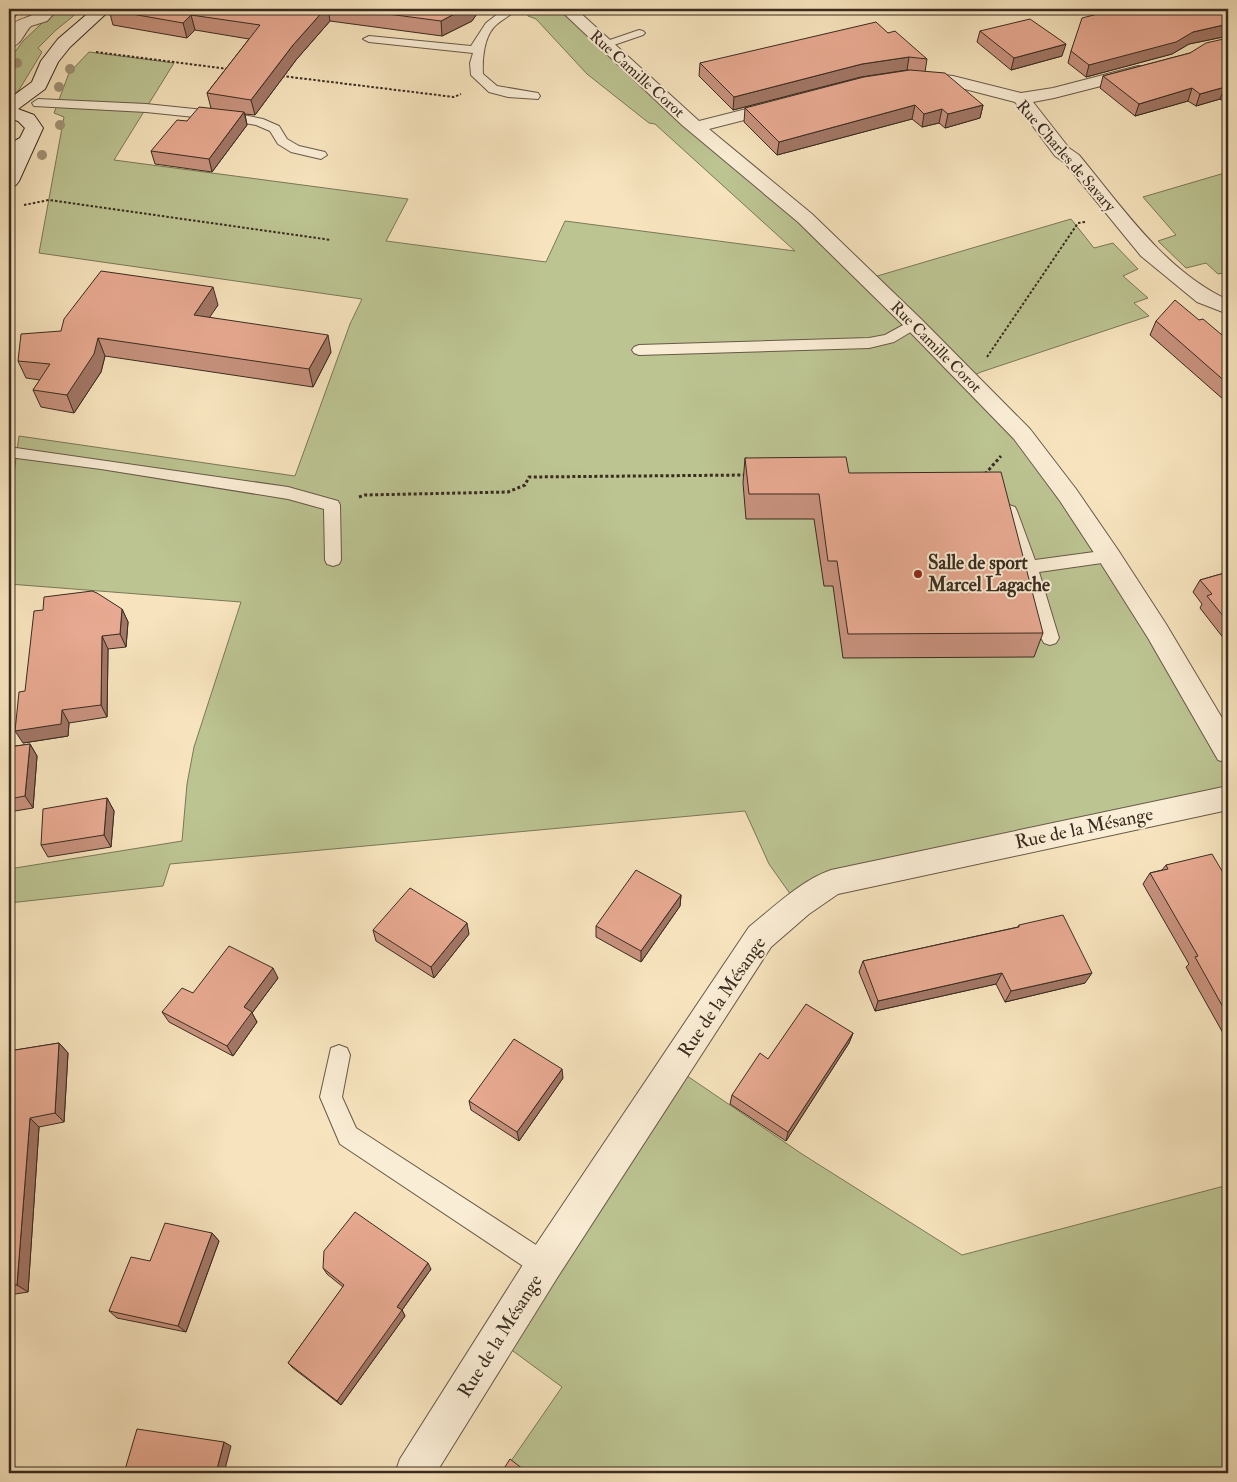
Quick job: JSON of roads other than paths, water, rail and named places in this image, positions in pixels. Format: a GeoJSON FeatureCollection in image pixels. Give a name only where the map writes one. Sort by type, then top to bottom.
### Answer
{"type":"FeatureCollection","features":[{"type":"Feature","properties":{"kind":"street"},"geometry":{"type":"LineString","coordinates":[[9,43],[25,22],[41,17],[50,9]]}},
{"type":"Feature","properties":{"kind":"street"},"geometry":{"type":"LineString","coordinates":[[9,107],[38,85],[50,61],[64,43],[103,9]]}},
{"type":"Feature","properties":{"kind":"street","name":"Rue Camille Corot"},"geometry":{"type":"LineString","coordinates":[[567,9],[696,127],[805,218],[914,324],[1022,434],[1068,495],[1109,556],[1157,631],[1228,752]]}},
{"type":"Feature","properties":{"kind":"street"},"geometry":{"type":"LineString","coordinates":[[1021,98],[1054,93],[1152,67]]}},
{"type":"Feature","properties":{"kind":"street","name":"Rue Charles de Savary"},"geometry":{"type":"LineString","coordinates":[[898,78],[928,78],[953,81],[1021,98],[1062,152],[1072,159],[1148,252],[1204,297],[1228,308]]}},
{"type":"Feature","properties":{"kind":"street"},"geometry":{"type":"LineString","coordinates":[[32,122],[40,96],[38,85]]}},
{"type":"Feature","properties":{"kind":"street"},"geometry":{"type":"LineString","coordinates":[[696,127],[798,101]]}},
{"type":"Feature","properties":{"kind":"street"},"geometry":{"type":"LineString","coordinates":[[9,113],[26,117],[32,122],[34,128],[9,181]]}},
{"type":"Feature","properties":{"kind":"street"},"geometry":{"type":"LineString","coordinates":[[9,152],[28,141]]}},
{"type":"Feature","properties":{"kind":"street","name":"Rue de la Mésange"},"geometry":{"type":"LineString","coordinates":[[414,1473],[544,1265],[760,937],[806,899],[831,883],[1228,798]]}},
{"type":"Feature","properties":{"kind":"lane"},"geometry":{"type":"LineString","coordinates":[[369,39],[468,50],[475,49],[490,26],[511,9]]}},
{"type":"Feature","properties":{"kind":"lane"},"geometry":{"type":"LineString","coordinates":[[605,45],[639,33]]}},
{"type":"Feature","properties":{"kind":"lane"},"geometry":{"type":"LineString","coordinates":[[482,39],[476,63],[477,75],[493,88],[508,93],[534,96]]}},
{"type":"Feature","properties":{"kind":"lane"},"geometry":{"type":"LineString","coordinates":[[38,103],[146,108],[234,117],[259,122],[275,129],[282,141],[294,149],[321,155]]}},
{"type":"Feature","properties":{"kind":"lane"},"geometry":{"type":"LineString","coordinates":[[639,350],[869,343],[889,339],[914,324]]}},
{"type":"Feature","properties":{"kind":"lane"},"geometry":{"type":"LineString","coordinates":[[9,452],[101,464],[278,492],[332,505],[332,560]]}},
{"type":"Feature","properties":{"kind":"lane"},"geometry":{"type":"LineString","coordinates":[[985,475],[1001,487],[1029,567],[1050,638]]}},
{"type":"Feature","properties":{"kind":"lane"},"geometry":{"type":"LineString","coordinates":[[1029,567],[1109,556]]}},
{"type":"Feature","properties":{"kind":"lane"},"geometry":{"type":"LineString","coordinates":[[339,1055],[331,1097],[348,1136],[544,1265]]}},
{"type":"Feature","properties":{"kind":"place","name":"Salle de sport Marcel Lagache"},"geometry":{"type":"Point","coordinates":[918,574]}}]}
